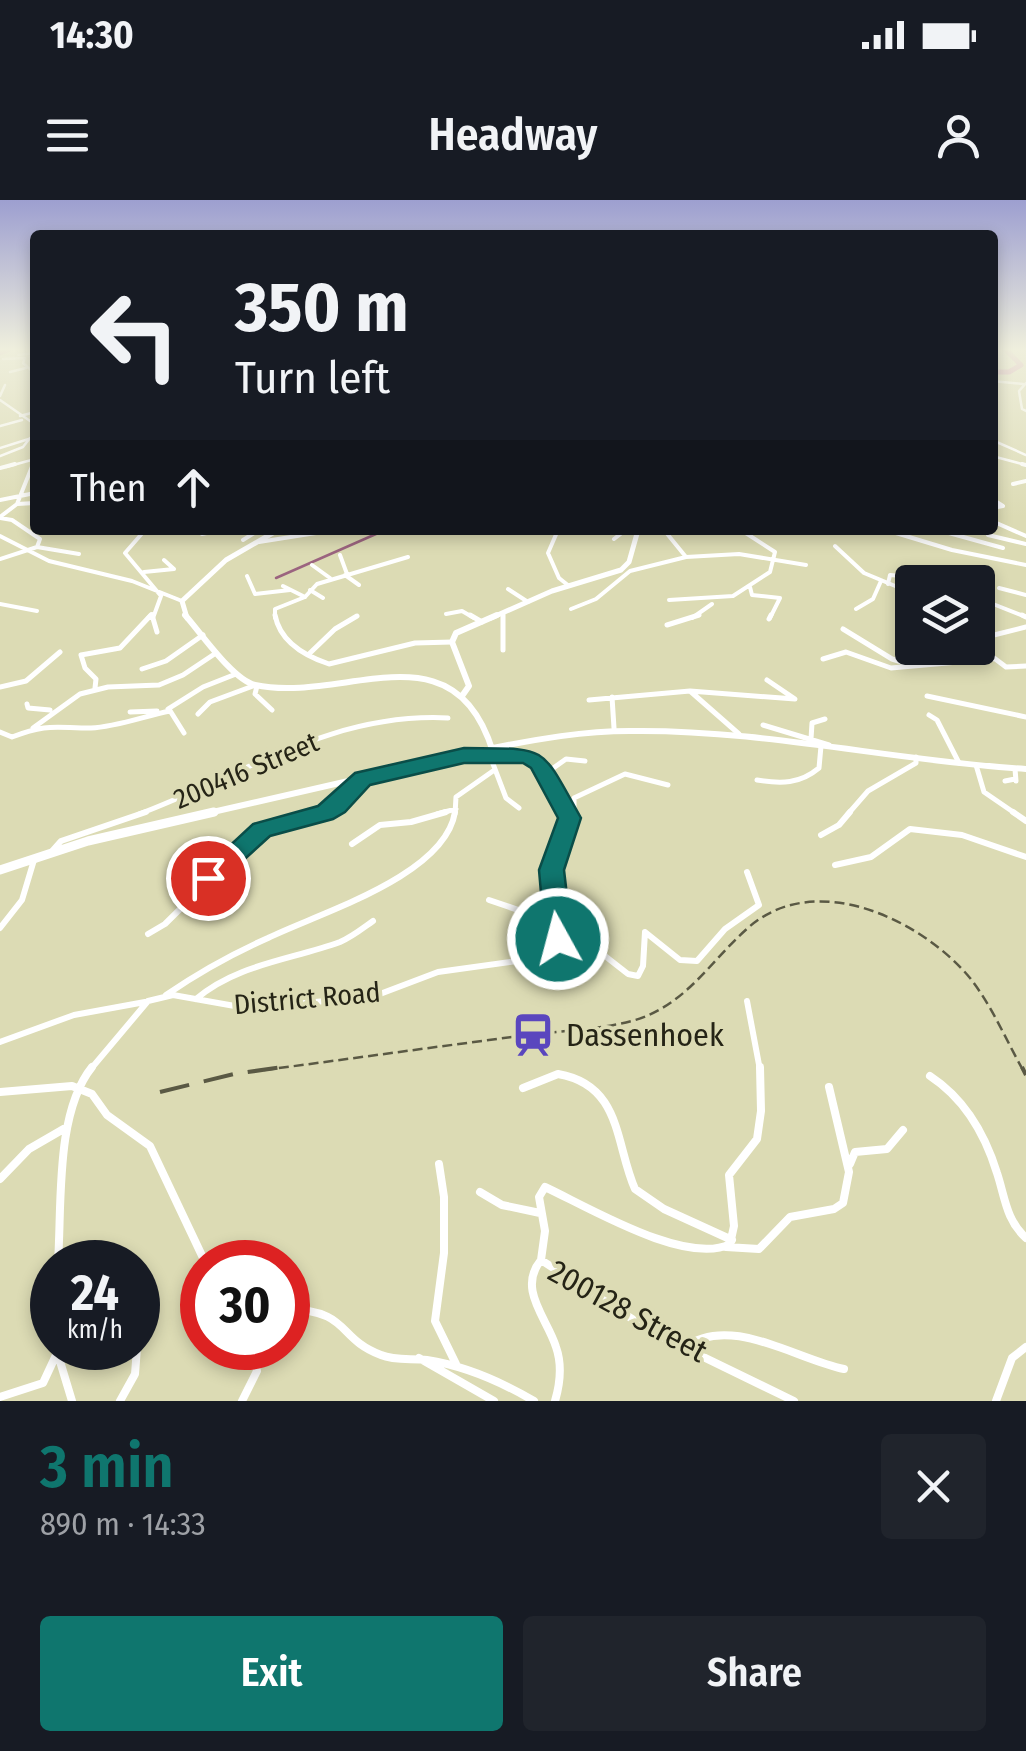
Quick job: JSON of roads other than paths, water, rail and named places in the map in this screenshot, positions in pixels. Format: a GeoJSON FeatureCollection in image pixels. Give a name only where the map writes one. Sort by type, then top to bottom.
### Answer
{"type":"FeatureCollection","features":[{"type":"Feature","properties":{"kind":"street"},"geometry":{"type":"LineString","coordinates":[[5,405],[30,422]]}},
{"type":"Feature","properties":{"kind":"street"},"geometry":{"type":"LineString","coordinates":[[0,426],[30,414]]}},
{"type":"Feature","properties":{"kind":"street"},"geometry":{"type":"LineString","coordinates":[[0,448],[30,439]]}},
{"type":"Feature","properties":{"kind":"street"},"geometry":{"type":"LineString","coordinates":[[0,456],[23,448],[30,440]]}},
{"type":"Feature","properties":{"kind":"street"},"geometry":{"type":"LineString","coordinates":[[998,443],[1026,455]]}},
{"type":"Feature","properties":{"kind":"street"},"geometry":{"type":"LineString","coordinates":[[998,458],[1026,465]]}},
{"type":"Feature","properties":{"kind":"street"},"geometry":{"type":"LineString","coordinates":[[0,468],[30,460]]}},
{"type":"Feature","properties":{"kind":"street"},"geometry":{"type":"LineString","coordinates":[[0,518],[17,504],[30,472]]}},
{"type":"Feature","properties":{"kind":"street"},"geometry":{"type":"LineString","coordinates":[[1013,484],[1026,481]]}},
{"type":"Feature","properties":{"kind":"street"},"geometry":{"type":"LineString","coordinates":[[0,500],[30,493]]}},
{"type":"Feature","properties":{"kind":"street"},"geometry":{"type":"LineString","coordinates":[[17,504],[30,503]]}},
{"type":"Feature","properties":{"kind":"street"},"geometry":{"type":"LineString","coordinates":[[0,518],[12,520],[30,532]]}},
{"type":"Feature","properties":{"kind":"street"},"geometry":{"type":"LineString","coordinates":[[998,524],[1026,536]]}},
{"type":"Feature","properties":{"kind":"street"},"geometry":{"type":"LineString","coordinates":[[35,535],[40,538],[37,546]]}},
{"type":"Feature","properties":{"kind":"street"},"geometry":{"type":"LineString","coordinates":[[140,535],[124,553],[161,596]]}},
{"type":"Feature","properties":{"kind":"street"},"geometry":{"type":"LineString","coordinates":[[250,535],[242,540],[286,543],[308,535]]}},
{"type":"Feature","properties":{"kind":"street"},"geometry":{"type":"LineString","coordinates":[[182,601],[222,564],[269,535]]}},
{"type":"Feature","properties":{"kind":"street"},"geometry":{"type":"LineString","coordinates":[[556,535],[548,554],[559,578],[569,586]]}},
{"type":"Feature","properties":{"kind":"street"},"geometry":{"type":"LineString","coordinates":[[614,538],[617,535]]}},
{"type":"Feature","properties":{"kind":"street"},"geometry":{"type":"LineString","coordinates":[[571,609],[596,599],[627,570],[637,535]]}},
{"type":"Feature","properties":{"kind":"street"},"geometry":{"type":"LineString","coordinates":[[670,535],[686,557]]}},
{"type":"Feature","properties":{"kind":"street"},"geometry":{"type":"LineString","coordinates":[[669,600],[730,599],[770,572],[774,550],[749,535]]}},
{"type":"Feature","properties":{"kind":"street"},"geometry":{"type":"LineString","coordinates":[[916,535],[952,550],[1026,565]]}},
{"type":"Feature","properties":{"kind":"street"},"geometry":{"type":"LineString","coordinates":[[955,535],[1003,548]]}},
{"type":"Feature","properties":{"kind":"street"},"geometry":{"type":"LineString","coordinates":[[992,535],[1026,544]]}},
{"type":"Feature","properties":{"kind":"street"},"geometry":{"type":"LineString","coordinates":[[0,536],[45,562],[148,588],[182,601]]}},
{"type":"Feature","properties":{"kind":"street"},"geometry":{"type":"LineString","coordinates":[[0,559],[37,546],[80,554]]}},
{"type":"Feature","properties":{"kind":"street"},"geometry":{"type":"LineString","coordinates":[[834,546],[863,572],[895,584]]}},
{"type":"Feature","properties":{"kind":"street"},"geometry":{"type":"LineString","coordinates":[[462,696],[469,686],[452,642],[458,631],[569,586],[686,557],[739,554],[806,564]]}},
{"type":"Feature","properties":{"kind":"street"},"geometry":{"type":"LineString","coordinates":[[340,555],[346,575],[358,586]]}},
{"type":"Feature","properties":{"kind":"street"},"geometry":{"type":"LineString","coordinates":[[408,557],[333,579],[275,609],[273,617],[281,636],[323,663],[335,665],[405,644],[452,642]]}},
{"type":"Feature","properties":{"kind":"street"},"geometry":{"type":"LineString","coordinates":[[144,572],[174,569],[164,560]]}},
{"type":"Feature","properties":{"kind":"street"},"geometry":{"type":"LineString","coordinates":[[312,565],[333,579]]}},
{"type":"Feature","properties":{"kind":"street"},"geometry":{"type":"LineString","coordinates":[[850,576],[863,572]]}},
{"type":"Feature","properties":{"kind":"street"},"geometry":{"type":"LineString","coordinates":[[247,576],[255,594],[290,590]]}},
{"type":"Feature","properties":{"kind":"street"},"geometry":{"type":"LineString","coordinates":[[856,610],[874,598],[872,594],[890,576],[895,576]]}},
{"type":"Feature","properties":{"kind":"street"},"geometry":{"type":"LineString","coordinates":[[148,588],[154,584]]}},
{"type":"Feature","properties":{"kind":"street"},"geometry":{"type":"LineString","coordinates":[[283,586],[304,597]]}},
{"type":"Feature","properties":{"kind":"street"},"geometry":{"type":"LineString","coordinates":[[750,587],[752,594],[780,598],[769,619]]}},
{"type":"Feature","properties":{"kind":"street"},"geometry":{"type":"LineString","coordinates":[[999,588],[1026,595]]}},
{"type":"Feature","properties":{"kind":"street"},"geometry":{"type":"LineString","coordinates":[[508,589],[528,602]]}},
{"type":"Feature","properties":{"kind":"street"},"geometry":{"type":"LineString","coordinates":[[310,590],[323,598]]}},
{"type":"Feature","properties":{"kind":"street"},"geometry":{"type":"LineString","coordinates":[[94,689],[96,678],[80,656],[120,648],[133,639],[161,596]]}},
{"type":"Feature","properties":{"kind":"street"},"geometry":{"type":"LineString","coordinates":[[182,601],[184,614],[236,674],[255,686]]}},
{"type":"Feature","properties":{"kind":"street"},"geometry":{"type":"LineString","coordinates":[[667,625],[698,616],[714,601]]}},
{"type":"Feature","properties":{"kind":"street"},"geometry":{"type":"LineString","coordinates":[[995,605],[1026,617]]}},
{"type":"Feature","properties":{"kind":"street"},"geometry":{"type":"LineString","coordinates":[[2,607],[37,610]]}},
{"type":"Feature","properties":{"kind":"street"},"geometry":{"type":"LineString","coordinates":[[446,614],[462,611],[482,622]]}},
{"type":"Feature","properties":{"kind":"street"},"geometry":{"type":"LineString","coordinates":[[152,614],[156,632]]}},
{"type":"Feature","properties":{"kind":"street"},"geometry":{"type":"LineString","coordinates":[[503,614],[503,650]]}},
{"type":"Feature","properties":{"kind":"street"},"geometry":{"type":"LineString","coordinates":[[310,654],[334,630],[357,616]]}},
{"type":"Feature","properties":{"kind":"street"},"geometry":{"type":"LineString","coordinates":[[995,637],[1026,627]]}},
{"type":"Feature","properties":{"kind":"street"},"geometry":{"type":"LineString","coordinates":[[843,630],[892,660],[916,666]]}},
{"type":"Feature","properties":{"kind":"street"},"geometry":{"type":"LineString","coordinates":[[142,669],[168,661],[184,645],[203,635]]}},
{"type":"Feature","properties":{"kind":"street"},"geometry":{"type":"LineString","coordinates":[[0,687],[26,681],[60,652]]}},
{"type":"Feature","properties":{"kind":"street"},"geometry":{"type":"LineString","coordinates":[[32,728],[54,710],[94,689],[159,685],[183,676],[218,652]]}},
{"type":"Feature","properties":{"kind":"street"},"geometry":{"type":"LineString","coordinates":[[823,659],[846,652],[887,668],[927,665]]}},
{"type":"Feature","properties":{"kind":"street"},"geometry":{"type":"LineString","coordinates":[[995,660],[1012,668],[1026,666]]}},
{"type":"Feature","properties":{"kind":"street"},"geometry":{"type":"LineString","coordinates":[[0,732],[12,736],[32,728],[62,724],[92,728],[169,710],[203,687],[236,674]]}},
{"type":"Feature","properties":{"kind":"street"},"geometry":{"type":"LineString","coordinates":[[198,714],[210,702],[255,686],[295,687],[401,675],[442,682],[462,696],[484,722],[493,772],[506,798],[518,808]]}},
{"type":"Feature","properties":{"kind":"street"},"geometry":{"type":"LineString","coordinates":[[589,700],[690,692],[794,699],[767,680]]}},
{"type":"Feature","properties":{"kind":"street"},"geometry":{"type":"LineString","coordinates":[[255,686],[255,694],[272,710]]}},
{"type":"Feature","properties":{"kind":"street"},"geometry":{"type":"LineString","coordinates":[[690,692],[742,736]]}},
{"type":"Feature","properties":{"kind":"street"},"geometry":{"type":"LineString","coordinates":[[926,696],[1026,718]]}},
{"type":"Feature","properties":{"kind":"street"},"geometry":{"type":"LineString","coordinates":[[612,697],[614,728]]}},
{"type":"Feature","properties":{"kind":"street"},"geometry":{"type":"LineString","coordinates":[[28,704],[28,708],[54,710]]}},
{"type":"Feature","properties":{"kind":"street"},"geometry":{"type":"LineString","coordinates":[[130,712],[169,710]]}},
{"type":"Feature","properties":{"kind":"street"},"geometry":{"type":"LineString","coordinates":[[169,710],[184,733]]}},
{"type":"Feature","properties":{"kind":"street"},"geometry":{"type":"LineString","coordinates":[[930,715],[960,763]]}},
{"type":"Feature","properties":{"kind":"street","name":"200416 Street"},"geometry":{"type":"LineString","coordinates":[[52,851],[62,841],[162,806],[288,746],[388,718],[448,718]]}},
{"type":"Feature","properties":{"kind":"street"},"geometry":{"type":"LineString","coordinates":[[811,739],[812,723],[825,718]]}},
{"type":"Feature","properties":{"kind":"street"},"geometry":{"type":"LineString","coordinates":[[763,725],[827,742],[831,747]]}},
{"type":"Feature","properties":{"kind":"street"},"geometry":{"type":"LineString","coordinates":[[0,870],[52,851],[464,755],[614,728],[742,736],[1022,770],[1016,780],[1005,781]]}},
{"type":"Feature","properties":{"kind":"street"},"geometry":{"type":"LineString","coordinates":[[757,780],[790,784],[810,776],[819,768],[821,746]]}},
{"type":"Feature","properties":{"kind":"street"},"geometry":{"type":"LineString","coordinates":[[490,750],[533,758],[569,821]]}},
{"type":"Feature","properties":{"kind":"street"},"geometry":{"type":"LineString","coordinates":[[821,835],[839,826],[868,791],[916,763],[916,758]]}},
{"type":"Feature","properties":{"kind":"street"},"geometry":{"type":"LineString","coordinates":[[545,774],[564,760],[585,761]]}},
{"type":"Feature","properties":{"kind":"street"},"geometry":{"type":"LineString","coordinates":[[976,765],[984,792],[1023,818]]}},
{"type":"Feature","properties":{"kind":"street"},"geometry":{"type":"LineString","coordinates":[[165,996],[208,968],[336,910],[400,874],[442,841],[454,820],[457,795],[493,772]]}},
{"type":"Feature","properties":{"kind":"street"},"geometry":{"type":"LineString","coordinates":[[668,785],[629,774],[574,798],[574,815],[552,870],[558,939],[554,948],[574,959],[605,956],[628,974],[638,976],[644,966],[642,933],[650,934],[680,960],[694,962],[726,930],[754,910],[759,899],[747,872]]}},
{"type":"Feature","properties":{"kind":"street"},"geometry":{"type":"LineString","coordinates":[[148,934],[166,924],[258,832],[325,813],[362,779]]}},
{"type":"Feature","properties":{"kind":"street"},"geometry":{"type":"LineString","coordinates":[[352,844],[380,825],[411,822],[456,809]]}},
{"type":"Feature","properties":{"kind":"street"},"geometry":{"type":"LineString","coordinates":[[835,865],[871,857],[894,844],[908,830],[957,835],[1026,858]]}},
{"type":"Feature","properties":{"kind":"street"},"geometry":{"type":"LineString","coordinates":[[0,928],[22,900],[31,879],[34,857]]}},
{"type":"Feature","properties":{"kind":"street"},"geometry":{"type":"LineString","coordinates":[[489,900],[539,916],[556,917]]}},
{"type":"Feature","properties":{"kind":"street"},"geometry":{"type":"LineString","coordinates":[[196,1000],[210,986],[266,962],[344,941],[373,921]]}},
{"type":"Feature","properties":{"kind":"street","name":"District Road"},"geometry":{"type":"LineString","coordinates":[[0,1042],[74,1015],[165,996],[246,1008],[372,997],[438,972],[531,959],[554,948]]}},
{"type":"Feature","properties":{"kind":"street"},"geometry":{"type":"LineString","coordinates":[[541,1260],[545,1231],[540,1213],[543,1188],[662,1241],[716,1252],[729,1244],[736,1223],[729,1188],[730,1169],[756,1142],[762,1122],[756,1023],[747,1001]]}},
{"type":"Feature","properties":{"kind":"street"},"geometry":{"type":"LineString","coordinates":[[59,1240],[67,1126],[78,1088],[148,1002]]}},
{"type":"Feature","properties":{"kind":"street"},"geometry":{"type":"LineString","coordinates":[[523,1088],[552,1073],[580,1078],[608,1106],[623,1141],[634,1188],[649,1201],[729,1244],[760,1251],[770,1245],[790,1217],[840,1206],[849,1184],[848,1166],[828,1088]]}},
{"type":"Feature","properties":{"kind":"street"},"geometry":{"type":"LineString","coordinates":[[930,1076],[962,1100],[997,1171],[1012,1223],[1026,1238]]}},
{"type":"Feature","properties":{"kind":"street"},"geometry":{"type":"LineString","coordinates":[[0,1092],[78,1088],[92,1094],[107,1115],[150,1146],[195,1240]]}},
{"type":"Feature","properties":{"kind":"street"},"geometry":{"type":"LineString","coordinates":[[0,1179],[29,1149],[67,1126]]}},
{"type":"Feature","properties":{"kind":"street"},"geometry":{"type":"LineString","coordinates":[[848,1166],[854,1152],[887,1149],[903,1130]]}},
{"type":"Feature","properties":{"kind":"street"},"geometry":{"type":"LineString","coordinates":[[439,1164],[444,1197],[444,1253],[434,1317],[439,1335],[456,1364]]}},
{"type":"Feature","properties":{"kind":"street"},"geometry":{"type":"LineString","coordinates":[[480,1192],[496,1206],[524,1207],[540,1213]]}},
{"type":"Feature","properties":{"kind":"street","name":"200128 Street"},"geometry":{"type":"LineString","coordinates":[[555,1401],[558,1360],[532,1288],[532,1271],[541,1260],[644,1327],[794,1401]]}},
{"type":"Feature","properties":{"kind":"street"},"geometry":{"type":"LineString","coordinates":[[310,1312],[332,1314],[370,1350],[384,1357],[456,1364],[493,1376],[534,1401]]}},
{"type":"Feature","properties":{"kind":"street"},"geometry":{"type":"LineString","coordinates":[[685,1348],[693,1338],[714,1334],[773,1346],[844,1370]]}},
{"type":"Feature","properties":{"kind":"street"},"geometry":{"type":"LineString","coordinates":[[996,1401],[1012,1358],[1026,1347]]}},
{"type":"Feature","properties":{"kind":"street"},"geometry":{"type":"LineString","coordinates":[[418,1358],[494,1401]]}},
{"type":"Feature","properties":{"kind":"street"},"geometry":{"type":"LineString","coordinates":[[0,1397],[43,1384],[48,1370]]}},
{"type":"Feature","properties":{"kind":"street"},"geometry":{"type":"LineString","coordinates":[[62,1370],[72,1401]]}},
{"type":"Feature","properties":{"kind":"street"},"geometry":{"type":"LineString","coordinates":[[120,1401],[135,1370]]}},
{"type":"Feature","properties":{"kind":"street"},"geometry":{"type":"LineString","coordinates":[[242,1401],[257,1370]]}},
{"type":"Feature","properties":{"kind":"waterway"},"geometry":{"type":"LineString","coordinates":[[276,578],[374,535]]}},
{"type":"Feature","properties":{"kind":"railway"},"geometry":{"type":"LineString","coordinates":[[264,1070],[632,1021],[668,1005],[682,994],[749,927],[776,910],[805,902],[836,902],[867,909],[925,937],[970,978],[1023,1070]]}},
{"type":"Feature","properties":{"kind":"railway"},"geometry":{"type":"LineString","coordinates":[[160,1092],[283,1067]]}},
{"type":"Feature","properties":{"kind":"railway"},"geometry":{"type":"LineString","coordinates":[[1022,1067],[1026,1075]]}},
{"type":"Feature","properties":{"kind":"place","name":"Dassenhoek"},"geometry":{"type":"Point","coordinates":[533,1035]}}]}
